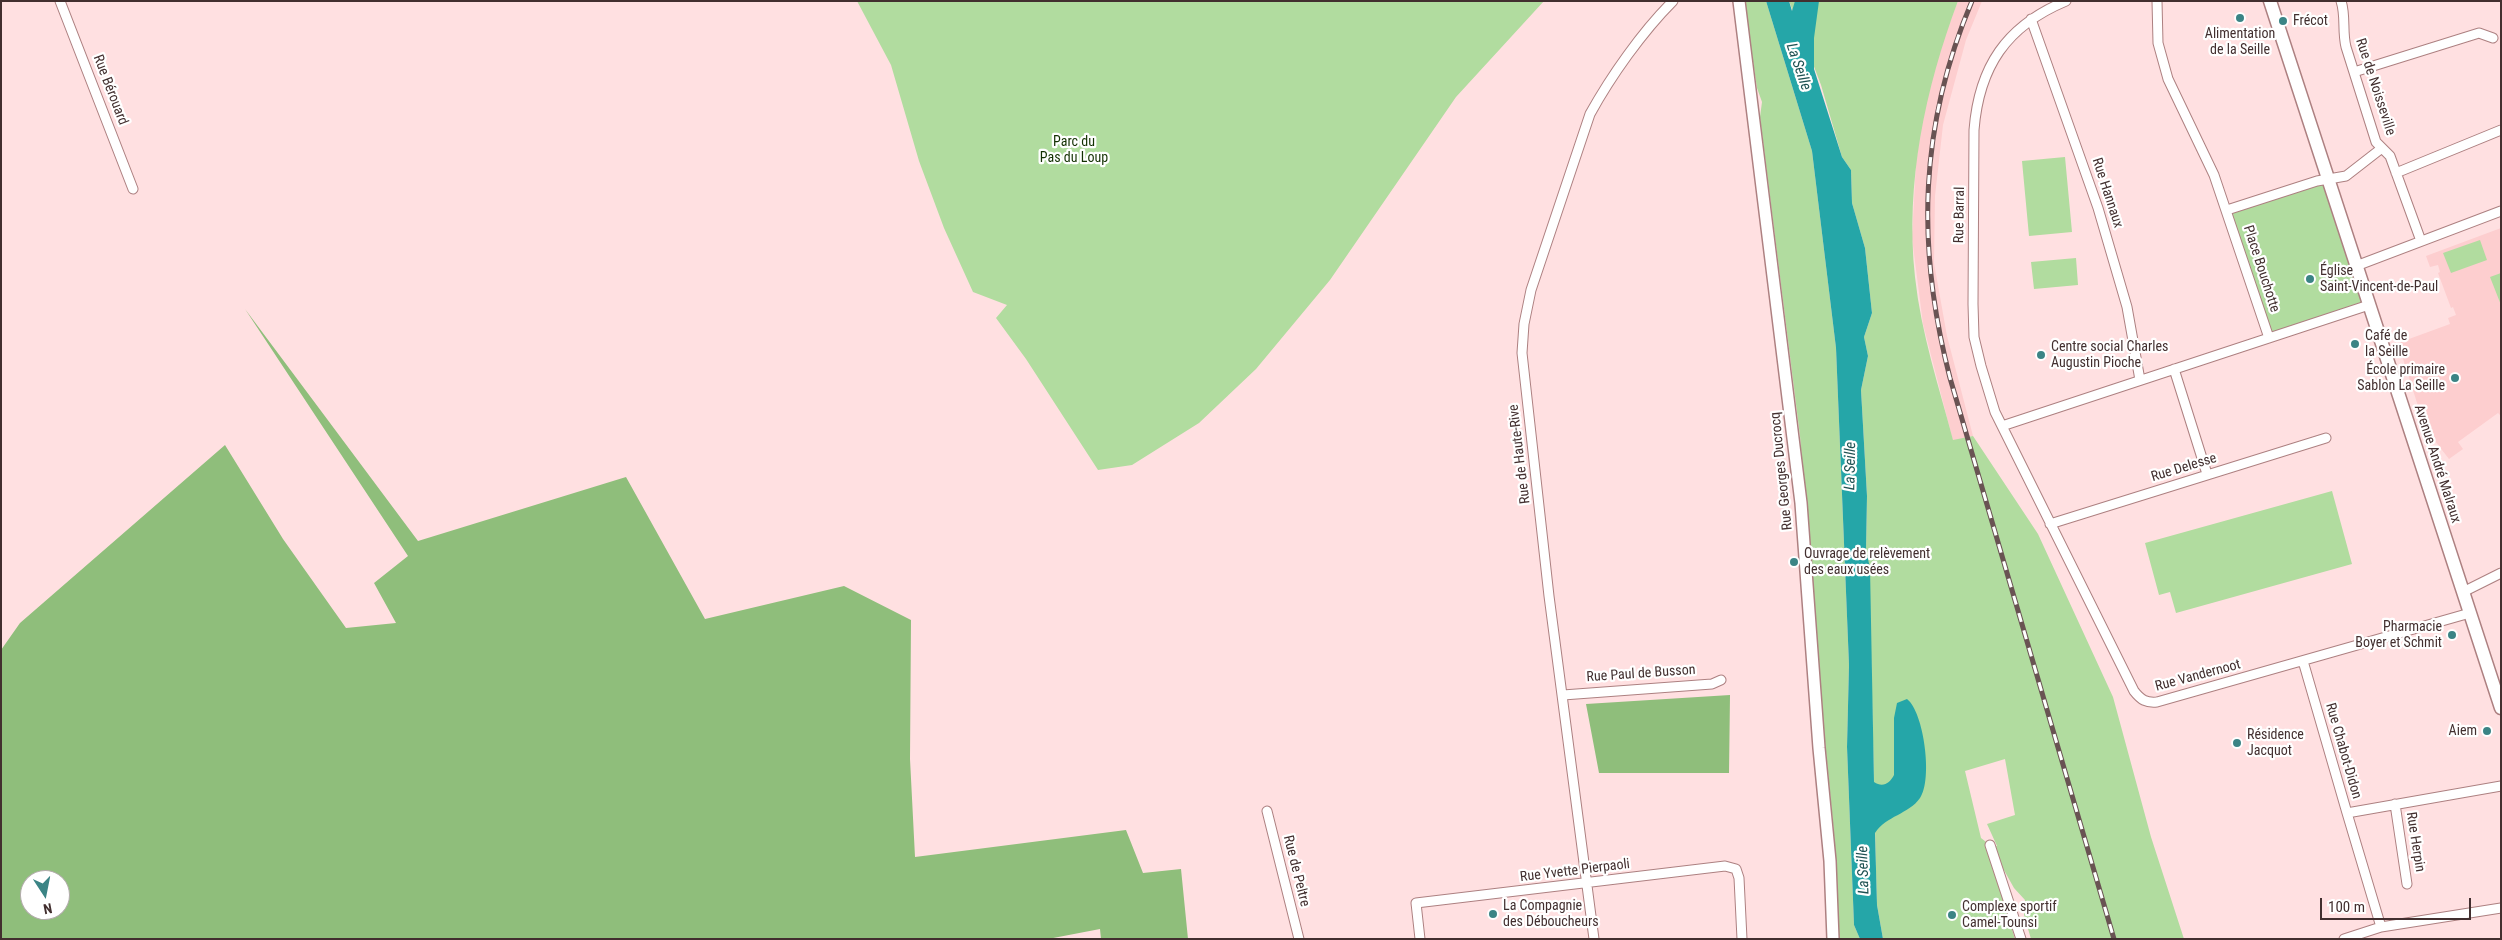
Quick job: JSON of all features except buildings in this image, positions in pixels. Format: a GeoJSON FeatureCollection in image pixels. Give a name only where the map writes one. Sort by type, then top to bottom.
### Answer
{"type":"FeatureCollection","features":[{"type":"Feature","properties":{"kind":"main road","name":"Avenue André Malraux"},"geometry":{"type":"LineString","coordinates":[[2270,1],[2501,708]]}},
{"type":"Feature","properties":{"kind":"street","name":"Rue Bérouard"},"geometry":{"type":"LineString","coordinates":[[60,1],[133,189]]}},
{"type":"Feature","properties":{"kind":"street","name":"Rue de Haute-Rive"},"geometry":{"type":"LineString","coordinates":[[1594,939],[1523,368],[1523,341],[1526,307],[1590,114],[1602,94],[1653,24],[1673,1]]}},
{"type":"Feature","properties":{"kind":"street","name":"Rue Georges Ducrocq"},"geometry":{"type":"LineString","coordinates":[[1739,1],[1802,511],[1819,748],[1829,849],[1833,939]]}},
{"type":"Feature","properties":{"kind":"street","name":"Rue Barral"},"geometry":{"type":"LineString","coordinates":[[2002,426],[1995,412],[1974,337],[1974,130],[1976,105],[1988,68],[2012,35],[2043,11],[2066,1]]}},
{"type":"Feature","properties":{"kind":"street","name":"Place Bouchotte"},"geometry":{"type":"LineString","coordinates":[[2157,1],[2158,43],[2168,79],[2214,175],[2270,338]]}},
{"type":"Feature","properties":{"kind":"street","name":"Rue de Noisseville"},"geometry":{"type":"LineString","coordinates":[[2328,180],[2346,176],[2382,148],[2376,142],[2343,37],[2341,1]]}},
{"type":"Feature","properties":{"kind":"street","name":"Rue Hannaux"},"geometry":{"type":"LineString","coordinates":[[2031,19],[2098,208],[2127,307],[2140,380]]}},
{"type":"Feature","properties":{"kind":"street"},"geometry":{"type":"LineString","coordinates":[[2354,72],[2480,33],[2493,38]]}},
{"type":"Feature","properties":{"kind":"street"},"geometry":{"type":"LineString","coordinates":[[2396,173],[2501,130]]}},
{"type":"Feature","properties":{"kind":"street"},"geometry":{"type":"LineString","coordinates":[[2382,148],[2390,156],[2421,241]]}},
{"type":"Feature","properties":{"kind":"street"},"geometry":{"type":"LineString","coordinates":[[2227,210],[2317,181],[2328,180]]}},
{"type":"Feature","properties":{"kind":"street"},"geometry":{"type":"LineString","coordinates":[[2356,266],[2501,211]]}},
{"type":"Feature","properties":{"kind":"street"},"geometry":{"type":"LineString","coordinates":[[2002,426],[2369,305]]}},
{"type":"Feature","properties":{"kind":"street"},"geometry":{"type":"LineString","coordinates":[[2174,369],[2207,474]]}},
{"type":"Feature","properties":{"kind":"street","name":"Rue Vandernoot"},"geometry":{"type":"LineString","coordinates":[[2002,426],[2134,691],[2140,699],[2148,703],[2304,661],[2470,613]]}},
{"type":"Feature","properties":{"kind":"street","name":"Rue Delesse"},"geometry":{"type":"LineString","coordinates":[[2050,524],[2326,438]]}},
{"type":"Feature","properties":{"kind":"street"},"geometry":{"type":"LineString","coordinates":[[2463,592],[2501,573]]}},
{"type":"Feature","properties":{"kind":"street","name":"Rue Chabot-Didon"},"geometry":{"type":"LineString","coordinates":[[2304,661],[2347,813],[2501,786]]}},
{"type":"Feature","properties":{"kind":"street","name":"Rue Paul de Busson"},"geometry":{"type":"LineString","coordinates":[[1563,695],[1712,684],[1721,680]]}},
{"type":"Feature","properties":{"kind":"street","name":"Rue Herpin"},"geometry":{"type":"LineString","coordinates":[[2394,804],[2408,884]]}},
{"type":"Feature","properties":{"kind":"street","name":"Rue de Peltre"},"geometry":{"type":"LineString","coordinates":[[1267,811],[1299,939]]}},
{"type":"Feature","properties":{"kind":"street"},"geometry":{"type":"LineString","coordinates":[[2347,813],[2382,927]]}},
{"type":"Feature","properties":{"kind":"street"},"geometry":{"type":"LineString","coordinates":[[1990,846],[2021,939]]}},
{"type":"Feature","properties":{"kind":"street","name":"Rue Yvette Pierpaoli"},"geometry":{"type":"LineString","coordinates":[[1420,939],[1416,903],[1725,866],[1736,869],[1739,878],[1742,939]]}},
{"type":"Feature","properties":{"kind":"street"},"geometry":{"type":"LineString","coordinates":[[2344,939],[2382,927],[2501,908]]}},
{"type":"Feature","properties":{"kind":"shaded area"},"geometry":{"type":"Polygon","coordinates":[[[1958,1],[1982,1],[1966,40],[1943,125],[1935,196],[1934,263],[1947,336],[1973,436],[1953,441],[1923,324],[1912,238],[1916,162],[1924,109],[1939,51],[1958,1]]]}},
{"type":"Feature","properties":{"kind":"shaded area","name":"École primaire Sablon La Seille"},"geometry":{"type":"Polygon","coordinates":[[[2501,228],[2501,416],[2498,413],[2458,442],[2463,449],[2449,459],[2425,428],[2398,343],[2450,324],[2448,318],[2456,315],[2453,307],[2451,308],[2438,273],[2440,272],[2438,265],[2430,267],[2426,256],[2501,228]]]}},
{"type":"Feature","properties":{"kind":"green space","name":"Parc du Pas du Loup"},"geometry":{"type":"Polygon","coordinates":[[[857,1],[1544,1],[1456,97],[1330,280],[1256,369],[1199,423],[1132,465],[1098,470],[1026,359],[996,318],[1007,305],[973,292],[944,228],[919,161],[891,65],[857,1]]]}},
{"type":"Feature","properties":{"kind":"green space"},"geometry":{"type":"Polygon","coordinates":[[[1744,1],[1766,1],[1812,151],[1836,348],[1849,665],[1847,747],[1854,925],[1860,939],[1839,939],[1834,833],[1822,711],[1800,436],[1760,117],[1762,102],[1757,88],[1744,1]]]}},
{"type":"Feature","properties":{"kind":"green space"},"geometry":{"type":"Polygon","coordinates":[[[1789,1],[1958,1],[1946,34],[1927,102],[1916,172],[1913,207],[1915,277],[1926,339],[1953,440],[1973,436],[2038,534],[2113,697],[2151,837],[2184,939],[2031,939],[2024,915],[2025,900],[2014,888],[1991,847],[1997,846],[1987,824],[2015,815],[2005,759],[1965,771],[1981,838],[1990,845],[1987,847],[2015,939],[1883,939],[1877,905],[1869,567],[1866,550],[1867,496],[1861,390],[1868,356],[1864,337],[1872,313],[1865,248],[1852,203],[1851,170],[1842,157],[1821,85],[1789,1]]]}},
{"type":"Feature","properties":{"kind":"green space"},"geometry":{"type":"Polygon","coordinates":[[[2065,157],[2072,232],[2029,236],[2022,161],[2065,157]]]}},
{"type":"Feature","properties":{"kind":"green space"},"geometry":{"type":"Polygon","coordinates":[[[2328,180],[2369,305],[2269,338],[2227,210],[2328,180]]]}},
{"type":"Feature","properties":{"kind":"green space"},"geometry":{"type":"Polygon","coordinates":[[[2480,240],[2487,260],[2451,273],[2443,253],[2480,240]]]}},
{"type":"Feature","properties":{"kind":"green space"},"geometry":{"type":"Polygon","coordinates":[[[2076,258],[2078,285],[2034,289],[2031,262],[2076,258]]]}},
{"type":"Feature","properties":{"kind":"green space"},"geometry":{"type":"Polygon","coordinates":[[[2501,273],[2501,305],[2490,277],[2501,273]]]}},
{"type":"Feature","properties":{"kind":"green space"},"geometry":{"type":"Polygon","coordinates":[[[245,309],[418,541],[626,477],[705,619],[844,586],[911,620],[910,759],[915,857],[1126,830],[1143,873],[1181,869],[1188,939],[1101,939],[1100,929],[1048,939],[1,939],[1,650],[20,623],[225,445],[283,539],[346,628],[396,623],[374,583],[408,556],[245,309]]]}},
{"type":"Feature","properties":{"kind":"green space"},"geometry":{"type":"Polygon","coordinates":[[[2332,491],[2352,564],[2176,613],[2170,592],[2159,595],[2145,543],[2332,491]]]}},
{"type":"Feature","properties":{"kind":"green space"},"geometry":{"type":"Polygon","coordinates":[[[1730,695],[1729,773],[1599,773],[1586,704],[1730,695]]]}},
{"type":"Feature","properties":{"kind":"water","name":"La Seille"},"geometry":{"type":"Polygon","coordinates":[[[1766,1],[1789,1],[1792,11],[1795,1],[1819,1],[1814,38],[1814,69],[1842,157],[1851,170],[1852,203],[1865,248],[1872,313],[1864,337],[1868,356],[1861,390],[1867,496],[1866,550],[1870,568],[1874,782],[1880,785],[1886,784],[1894,775],[1894,718],[1897,703],[1907,699],[1918,717],[1925,747],[1926,762],[1924,789],[1920,798],[1910,808],[1885,823],[1875,833],[1877,905],[1883,939],[1860,939],[1854,925],[1847,747],[1849,665],[1836,348],[1812,151],[1766,1]]]}},
{"type":"Feature","properties":{"kind":"railway"},"geometry":{"type":"LineString","coordinates":[[1972,1],[1954,48],[1941,94],[1928,187],[1928,234],[1939,329],[1950,378],[2114,939]]}},
{"type":"Feature","properties":{"kind":"place","name":"Alimentation de la Seille"},"geometry":{"type":"Point","coordinates":[2240,18]}},
{"type":"Feature","properties":{"kind":"place","name":"Frécot"},"geometry":{"type":"Point","coordinates":[2283,21]}},
{"type":"Feature","properties":{"kind":"place","name":"Église Saint-Vincent-de-Paul"},"geometry":{"type":"Point","coordinates":[2310,279]}},
{"type":"Feature","properties":{"kind":"place","name":"Café de la Seille"},"geometry":{"type":"Point","coordinates":[2355,344]}},
{"type":"Feature","properties":{"kind":"place","name":"Centre social Charles Augustin Pioche"},"geometry":{"type":"Point","coordinates":[2041,355]}},
{"type":"Feature","properties":{"kind":"place","name":"École primaire Sablon La Seille"},"geometry":{"type":"Point","coordinates":[2455,378]}},
{"type":"Feature","properties":{"kind":"place","name":"Ouvrage de relèvement des eaux usées"},"geometry":{"type":"Point","coordinates":[1794,562]}},
{"type":"Feature","properties":{"kind":"place","name":"Pharmacie Boyer et Schmit"},"geometry":{"type":"Point","coordinates":[2452,635]}},
{"type":"Feature","properties":{"kind":"place","name":"Aiem"},"geometry":{"type":"Point","coordinates":[2487,731]}},
{"type":"Feature","properties":{"kind":"place","name":"Résidence Jacquot"},"geometry":{"type":"Point","coordinates":[2237,743]}},
{"type":"Feature","properties":{"kind":"place","name":"La Compagnie des Déboucheurs"},"geometry":{"type":"Point","coordinates":[1493,914]}},
{"type":"Feature","properties":{"kind":"place","name":"Complexe sportif Camel-Tounsi"},"geometry":{"type":"Point","coordinates":[1952,915]}}]}
